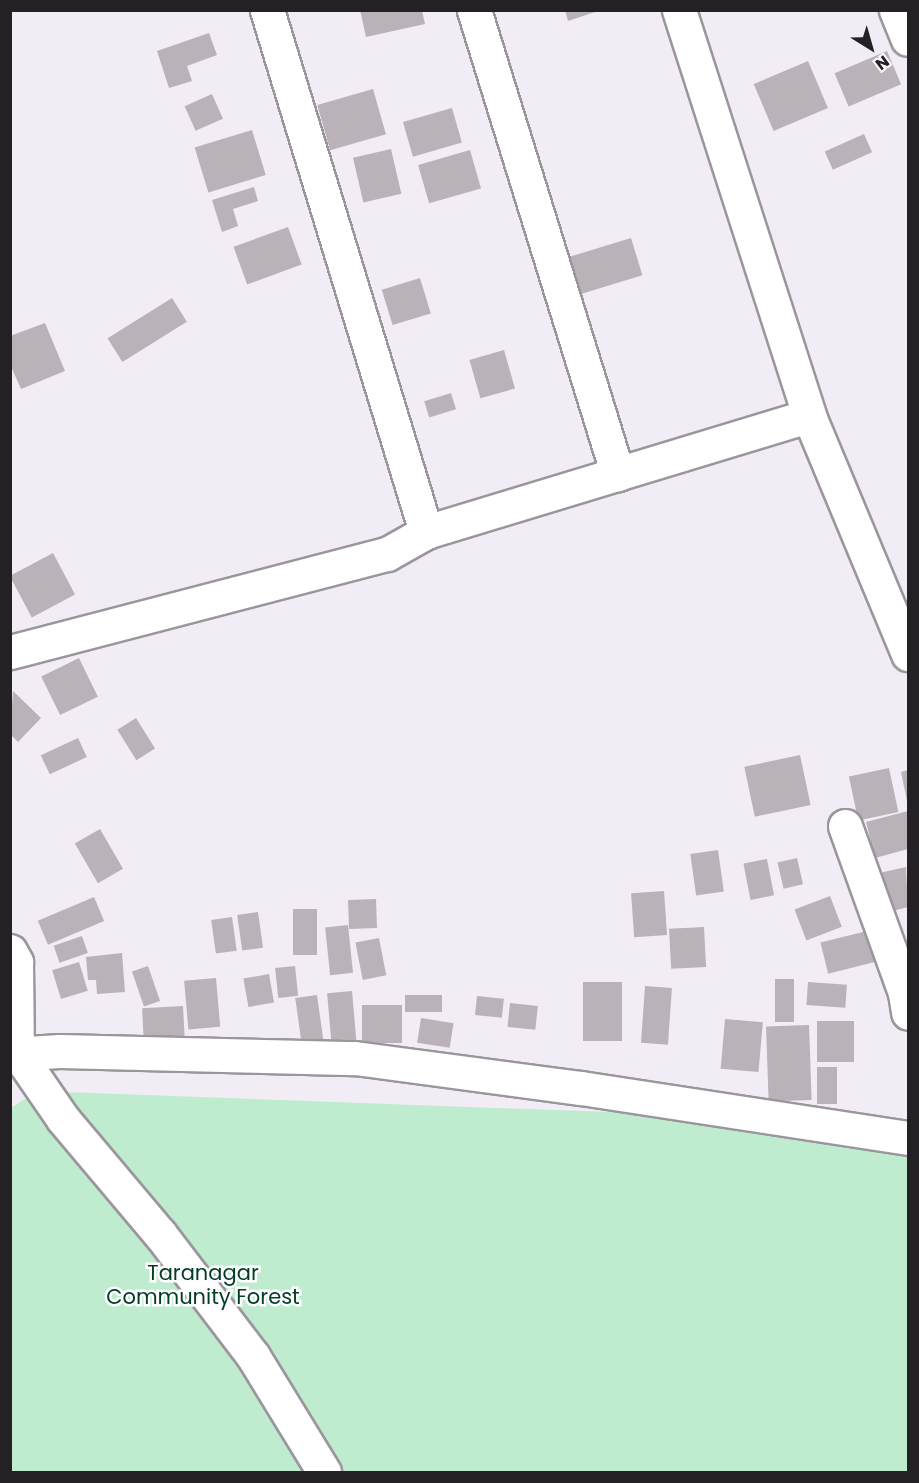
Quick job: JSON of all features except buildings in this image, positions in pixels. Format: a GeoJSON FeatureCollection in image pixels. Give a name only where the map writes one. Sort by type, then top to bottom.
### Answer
{"type":"FeatureCollection","features":[{"type":"Feature","properties":{"kind":"street"},"geometry":{"type":"LineString","coordinates":[[267,10],[426,532]]}},
{"type":"Feature","properties":{"kind":"street"},"geometry":{"type":"LineString","coordinates":[[474,10],[618,474]]}},
{"type":"Feature","properties":{"kind":"street"},"geometry":{"type":"LineString","coordinates":[[679,10],[809,416],[909,654]]}},
{"type":"Feature","properties":{"kind":"street"},"geometry":{"type":"LineString","coordinates":[[896,10],[909,39]]}},
{"type":"Feature","properties":{"kind":"street"},"geometry":{"type":"LineString","coordinates":[[10,652],[387,554],[426,532],[809,416]]}},
{"type":"Feature","properties":{"kind":"street"},"geometry":{"type":"LineString","coordinates":[[844,826],[905,993],[909,1013]]}},
{"type":"Feature","properties":{"kind":"street"},"geometry":{"type":"LineString","coordinates":[[10,951],[16,962],[14,1053],[63,1119],[159,1234],[253,1356],[324,1473]]}},
{"type":"Feature","properties":{"kind":"street"},"geometry":{"type":"LineString","coordinates":[[14,1053],[355,1058],[581,1088],[909,1138]]}},
{"type":"Feature","properties":{"kind":"green space","name":"Taranagar Community Forest"},"geometry":{"type":"Polygon","coordinates":[[[37,1091],[908,1123],[908,1472],[11,1472],[11,1108],[37,1091]]]}}]}
